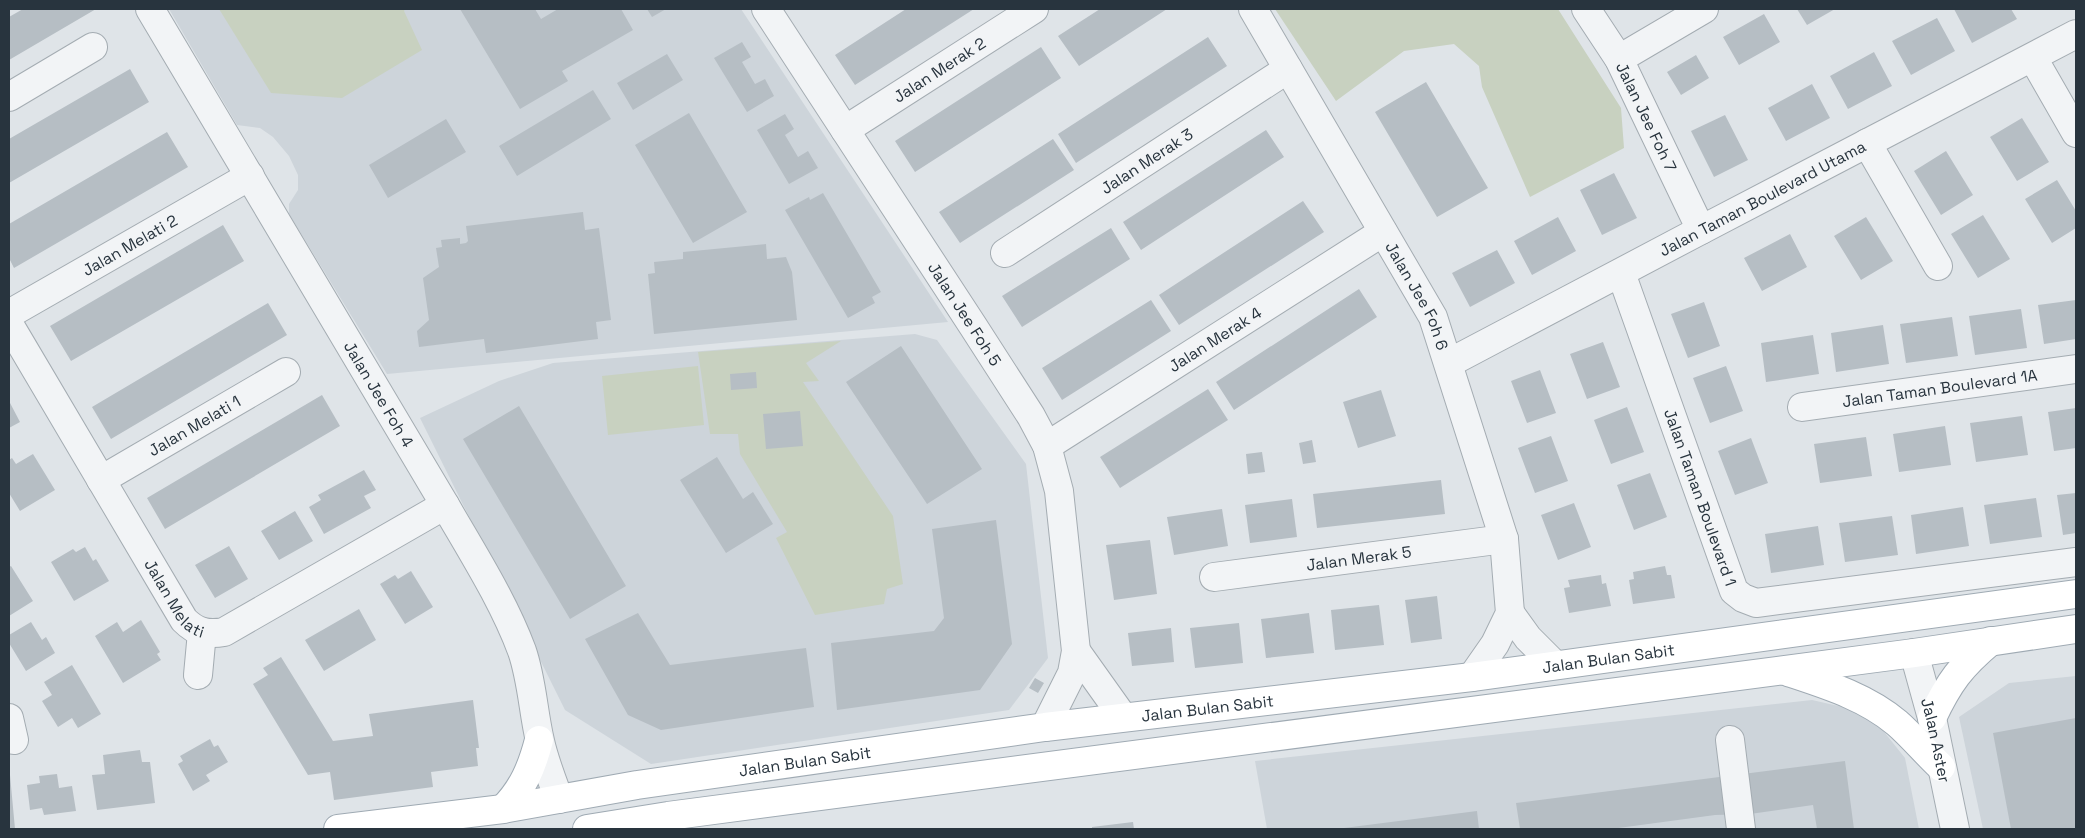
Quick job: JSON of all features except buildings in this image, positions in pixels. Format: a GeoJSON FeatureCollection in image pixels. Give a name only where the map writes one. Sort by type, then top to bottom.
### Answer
{"type":"FeatureCollection","features":[{"type":"Feature","properties":{"kind":"main road","name":"Jalan Bulan Sabit"},"geometry":{"type":"LineString","coordinates":[[338,829],[503,809],[638,785],[1045,727],[1472,677],[2076,594]]}},
{"type":"Feature","properties":{"kind":"main road"},"geometry":{"type":"LineString","coordinates":[[1828,628],[1863,634],[1914,653],[1974,609]]}},
{"type":"Feature","properties":{"kind":"main road","name":"Jalan Bulan Sabit"},"geometry":{"type":"LineString","coordinates":[[587,829],[668,816],[1779,669],[1914,653],[2076,629]]}},
{"type":"Feature","properties":{"kind":"main road"},"geometry":{"type":"LineString","coordinates":[[1932,718],[1953,678],[1965,664],[1991,641]]}},
{"type":"Feature","properties":{"kind":"main road"},"geometry":{"type":"LineString","coordinates":[[1779,669],[1848,693],[1880,711],[1897,724],[1941,767]]}},
{"type":"Feature","properties":{"kind":"main road"},"geometry":{"type":"LineString","coordinates":[[503,809],[523,785],[532,767],[540,740]]}},
{"type":"Feature","properties":{"kind":"main road"},"geometry":{"type":"LineString","coordinates":[[559,799],[586,812],[637,811],[668,816]]}},
{"type":"Feature","properties":{"kind":"street","name":"Jalan Jee Foh 4"},"geometry":{"type":"LineString","coordinates":[[150,9],[477,560],[516,637],[530,678],[540,740],[559,799]]}},
{"type":"Feature","properties":{"kind":"street","name":"Jalan Jee Foh 5"},"geometry":{"type":"LineString","coordinates":[[766,9],[999,367],[1047,446],[1059,491],[1076,651],[1072,673],[1045,727]]}},
{"type":"Feature","properties":{"kind":"street","name":"Jalan Merak 2"},"geometry":{"type":"LineString","coordinates":[[845,130],[1034,9]]}},
{"type":"Feature","properties":{"kind":"street","name":"Jalan Jee Foh 6"},"geometry":{"type":"LineString","coordinates":[[1252,9],[1433,317],[1504,539],[1510,613]]}},
{"type":"Feature","properties":{"kind":"street","name":"Jalan Jee Foh 7"},"geometry":{"type":"LineString","coordinates":[[1586,9],[1619,59],[1701,230]]}},
{"type":"Feature","properties":{"kind":"street"},"geometry":{"type":"LineString","coordinates":[[1619,59],[1704,9]]}},
{"type":"Feature","properties":{"kind":"street","name":"Jalan Taman Boulevard Utama"},"geometry":{"type":"LineString","coordinates":[[1449,363],[2076,34]]}},
{"type":"Feature","properties":{"kind":"street"},"geometry":{"type":"LineString","coordinates":[[9,97],[92,48]]}},
{"type":"Feature","properties":{"kind":"street"},"geometry":{"type":"LineString","coordinates":[[2033,58],[2076,133]]}},
{"type":"Feature","properties":{"kind":"street","name":"Jalan Merak 3"},"geometry":{"type":"LineString","coordinates":[[1005,253],[1288,69]]}},
{"type":"Feature","properties":{"kind":"street"},"geometry":{"type":"LineString","coordinates":[[1867,143],[1938,266]]}},
{"type":"Feature","properties":{"kind":"street","name":"Jalan Melati 2"},"geometry":{"type":"LineString","coordinates":[[9,314],[250,176]]}},
{"type":"Feature","properties":{"kind":"street","name":"Jalan Merak 4"},"geometry":{"type":"LineString","coordinates":[[1047,446],[1383,232]]}},
{"type":"Feature","properties":{"kind":"street","name":"Jalan Taman Boulevard 1"},"geometry":{"type":"LineString","coordinates":[[1621,273],[1734,591],[1743,598],[1756,603],[2076,562]]}},
{"type":"Feature","properties":{"kind":"street","name":"Jalan Melati"},"geometry":{"type":"LineString","coordinates":[[9,324],[184,620],[192,628],[212,634],[224,632],[445,505]]}},
{"type":"Feature","properties":{"kind":"street","name":"Jalan Taman Boulevard 1A"},"geometry":{"type":"LineString","coordinates":[[1802,407],[2076,369]]}},
{"type":"Feature","properties":{"kind":"street","name":"Jalan Melati 1"},"geometry":{"type":"LineString","coordinates":[[101,480],[286,372]]}},
{"type":"Feature","properties":{"kind":"street","name":"Jalan Merak 5"},"geometry":{"type":"LineString","coordinates":[[1214,577],[1504,539]]}},
{"type":"Feature","properties":{"kind":"street"},"geometry":{"type":"LineString","coordinates":[[1472,677],[1494,644],[1510,613],[1528,638],[1556,665]]}},
{"type":"Feature","properties":{"kind":"street"},"geometry":{"type":"LineString","coordinates":[[198,674],[202,632]]}},
{"type":"Feature","properties":{"kind":"street","name":"Jalan Jee Foh 5"},"geometry":{"type":"LineString","coordinates":[[1076,651],[1123,717]]}},
{"type":"Feature","properties":{"kind":"street","name":"Jalan Aster"},"geometry":{"type":"LineString","coordinates":[[1914,653],[1932,718],[1941,767],[1956,829]]}},
{"type":"Feature","properties":{"kind":"street"},"geometry":{"type":"LineString","coordinates":[[1730,740],[1741,829]]}},
{"type":"Feature","properties":{"kind":"shaded area"},"geometry":{"type":"Polygon","coordinates":[[[169,9],[741,9],[948,322],[387,374],[289,214],[289,204],[298,190],[298,175],[289,156],[273,137],[260,128],[237,125],[169,9]]]}},
{"type":"Feature","properties":{"kind":"shaded area"},"geometry":{"type":"Polygon","coordinates":[[[915,334],[937,340],[1026,464],[1048,658],[1009,710],[651,764],[565,710],[420,418],[499,381],[553,363],[915,334]]]}},
{"type":"Feature","properties":{"kind":"shaded area"},"geometry":{"type":"Polygon","coordinates":[[[2076,676],[2076,829],[1983,829],[1959,717],[2009,683],[2076,676]]]}},
{"type":"Feature","properties":{"kind":"shaded area"},"geometry":{"type":"Polygon","coordinates":[[[1812,700],[1869,713],[1905,758],[1919,829],[1267,829],[1255,761],[1812,700]]]}},
{"type":"Feature","properties":{"kind":"green space"},"geometry":{"type":"Polygon","coordinates":[[[219,9],[405,9],[404,11],[422,50],[342,98],[271,93],[219,9]]]}},
{"type":"Feature","properties":{"kind":"green space"},"geometry":{"type":"Polygon","coordinates":[[[1275,9],[1558,9],[1621,108],[1624,148],[1530,197],[1482,87],[1479,66],[1454,44],[1404,51],[1336,101],[1275,9]]]}},
{"type":"Feature","properties":{"kind":"green space"},"geometry":{"type":"Polygon","coordinates":[[[841,341],[806,363],[819,381],[803,382],[893,516],[903,584],[887,589],[884,604],[815,615],[776,538],[787,532],[740,454],[738,434],[710,434],[698,352],[841,341]]]}},
{"type":"Feature","properties":{"kind":"green space"},"geometry":{"type":"Polygon","coordinates":[[[698,366],[704,425],[608,435],[602,376],[698,366]]]}}]}
